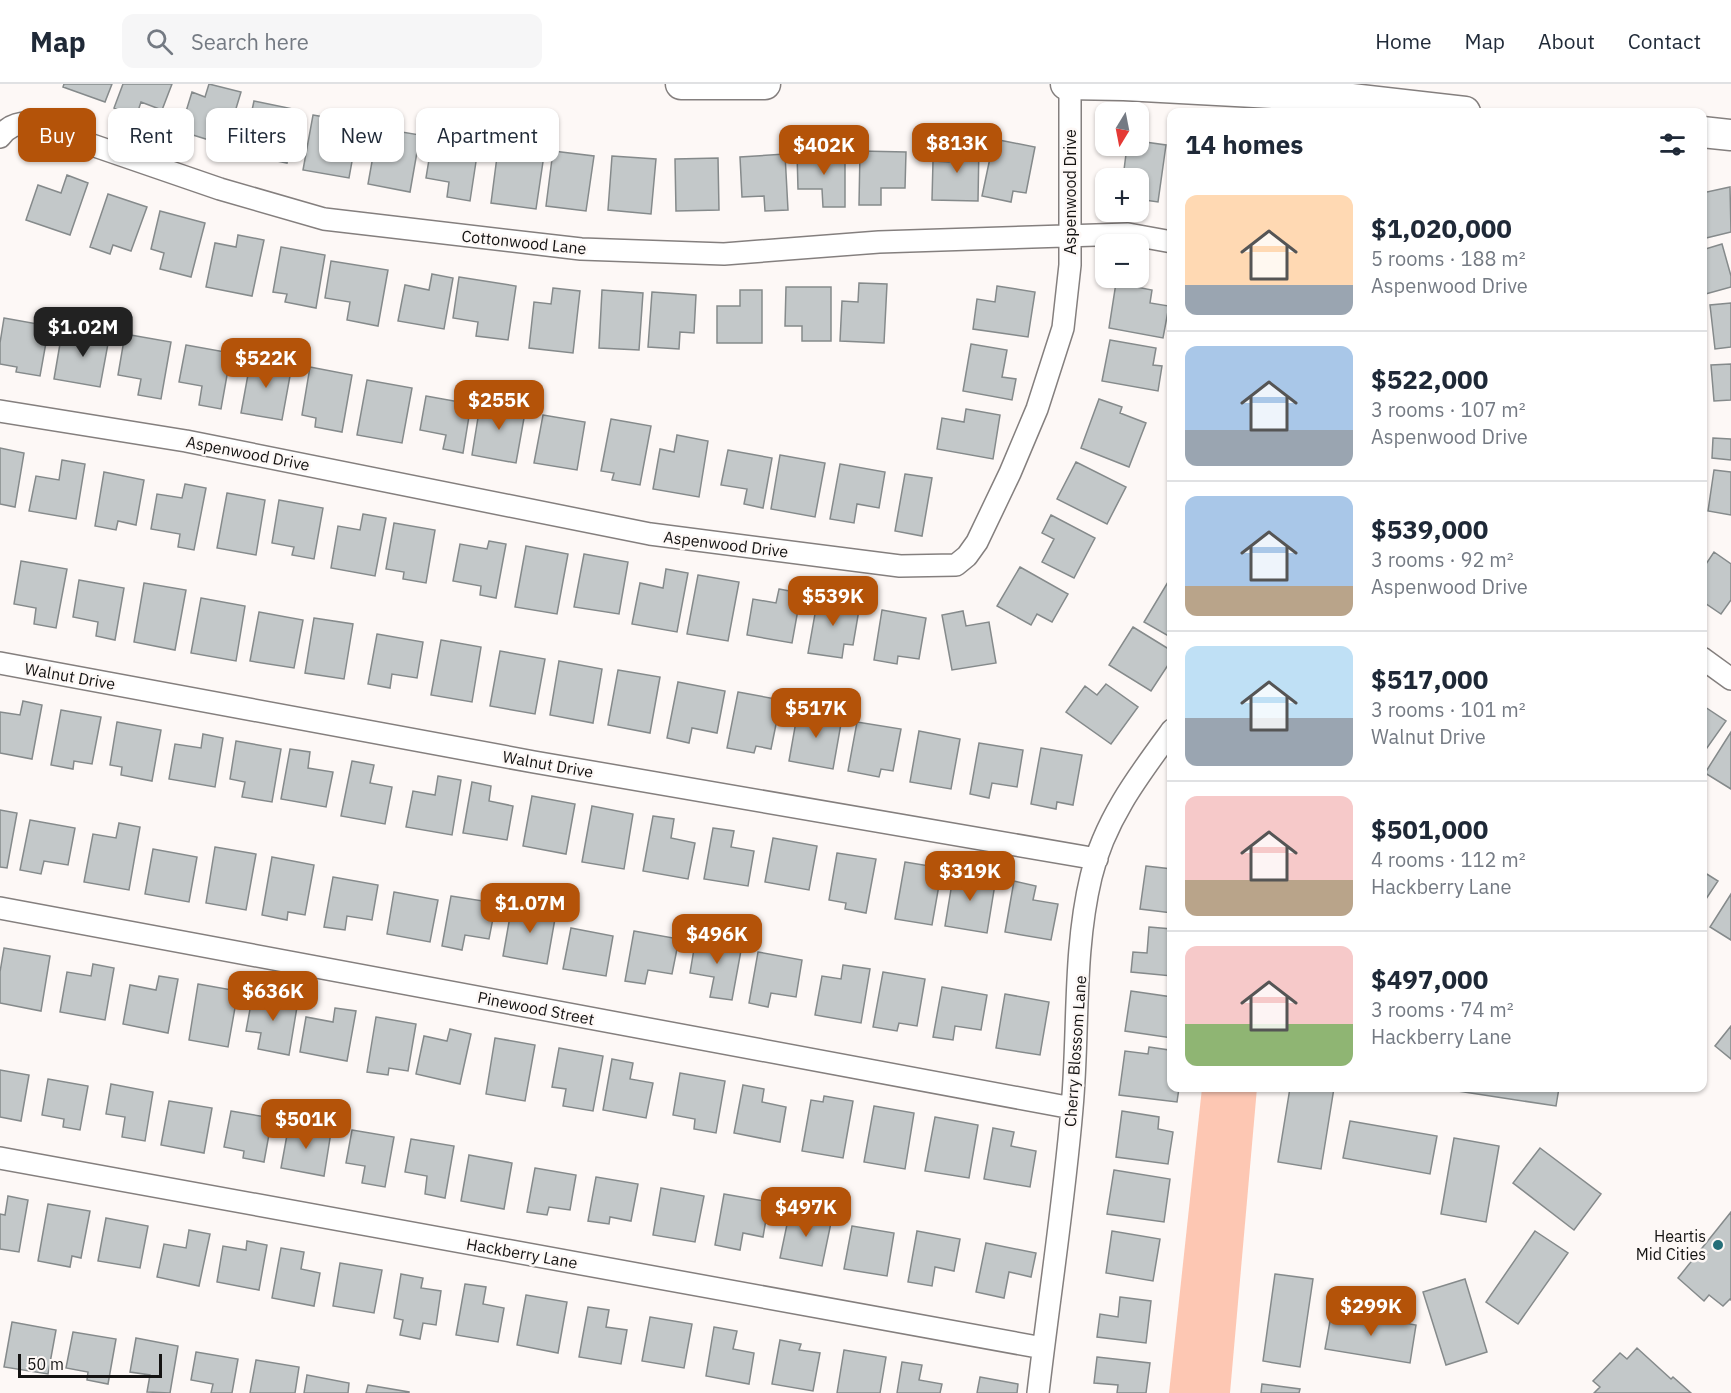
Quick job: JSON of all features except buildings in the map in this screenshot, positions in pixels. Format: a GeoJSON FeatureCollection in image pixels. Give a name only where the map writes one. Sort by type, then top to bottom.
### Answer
{"type":"FeatureCollection","features":[{"type":"Feature","properties":{"kind":"main road"},"geometry":{"type":"LineString","coordinates":[[681,84],[765,84]]}},
{"type":"Feature","properties":{"kind":"main road"},"geometry":{"type":"LineString","coordinates":[[1068,84],[1326,96],[1430,108]]}},
{"type":"Feature","properties":{"kind":"main road"},"geometry":{"type":"LineString","coordinates":[[1707,133],[1731,135]]}},
{"type":"Feature","properties":{"kind":"street","name":"Aspenwood Drive"},"geometry":{"type":"LineString","coordinates":[[0,411],[186,441],[650,534],[900,566],[956,565],[967,556],[977,542],[1010,473],[1037,409],[1063,328],[1070,265],[1068,84]]}},
{"type":"Feature","properties":{"kind":"street","name":"Cottonwood Lane"},"geometry":{"type":"LineString","coordinates":[[0,137],[4,131],[18,123],[28,123],[220,189],[324,219],[581,249],[724,254],[879,242],[1070,236]]}},
{"type":"Feature","properties":{"kind":"street"},"geometry":{"type":"LineString","coordinates":[[1070,236],[1128,234],[1167,241]]}},
{"type":"Feature","properties":{"kind":"street"},"geometry":{"type":"LineString","coordinates":[[1707,662],[1731,679]]}},
{"type":"Feature","properties":{"kind":"street","name":"Walnut Drive"},"geometry":{"type":"LineString","coordinates":[[0,663],[546,764],[1097,859]]}},
{"type":"Feature","properties":{"kind":"street","name":"Cherry Blossom Lane"},"geometry":{"type":"LineString","coordinates":[[1038,1393],[1072,1108],[1082,936],[1091,876],[1111,820],[1132,784],[1167,737]]}},
{"type":"Feature","properties":{"kind":"street","name":"Pinewood Street"},"geometry":{"type":"LineString","coordinates":[[0,908],[1072,1108]]}},
{"type":"Feature","properties":{"kind":"street","name":"Hackberry Lane"},"geometry":{"type":"LineString","coordinates":[[0,1158],[1043,1348]]}},
{"type":"Feature","properties":{"kind":"shaded area"},"geometry":{"type":"Polygon","coordinates":[[[1202,1092],[1257,1092],[1230,1393],[1169,1393],[1202,1092]]]}},
{"type":"Feature","properties":{"kind":"place","name":"Heartis Mid Cities"},"geometry":{"type":"Point","coordinates":[1718,1245]}}]}
